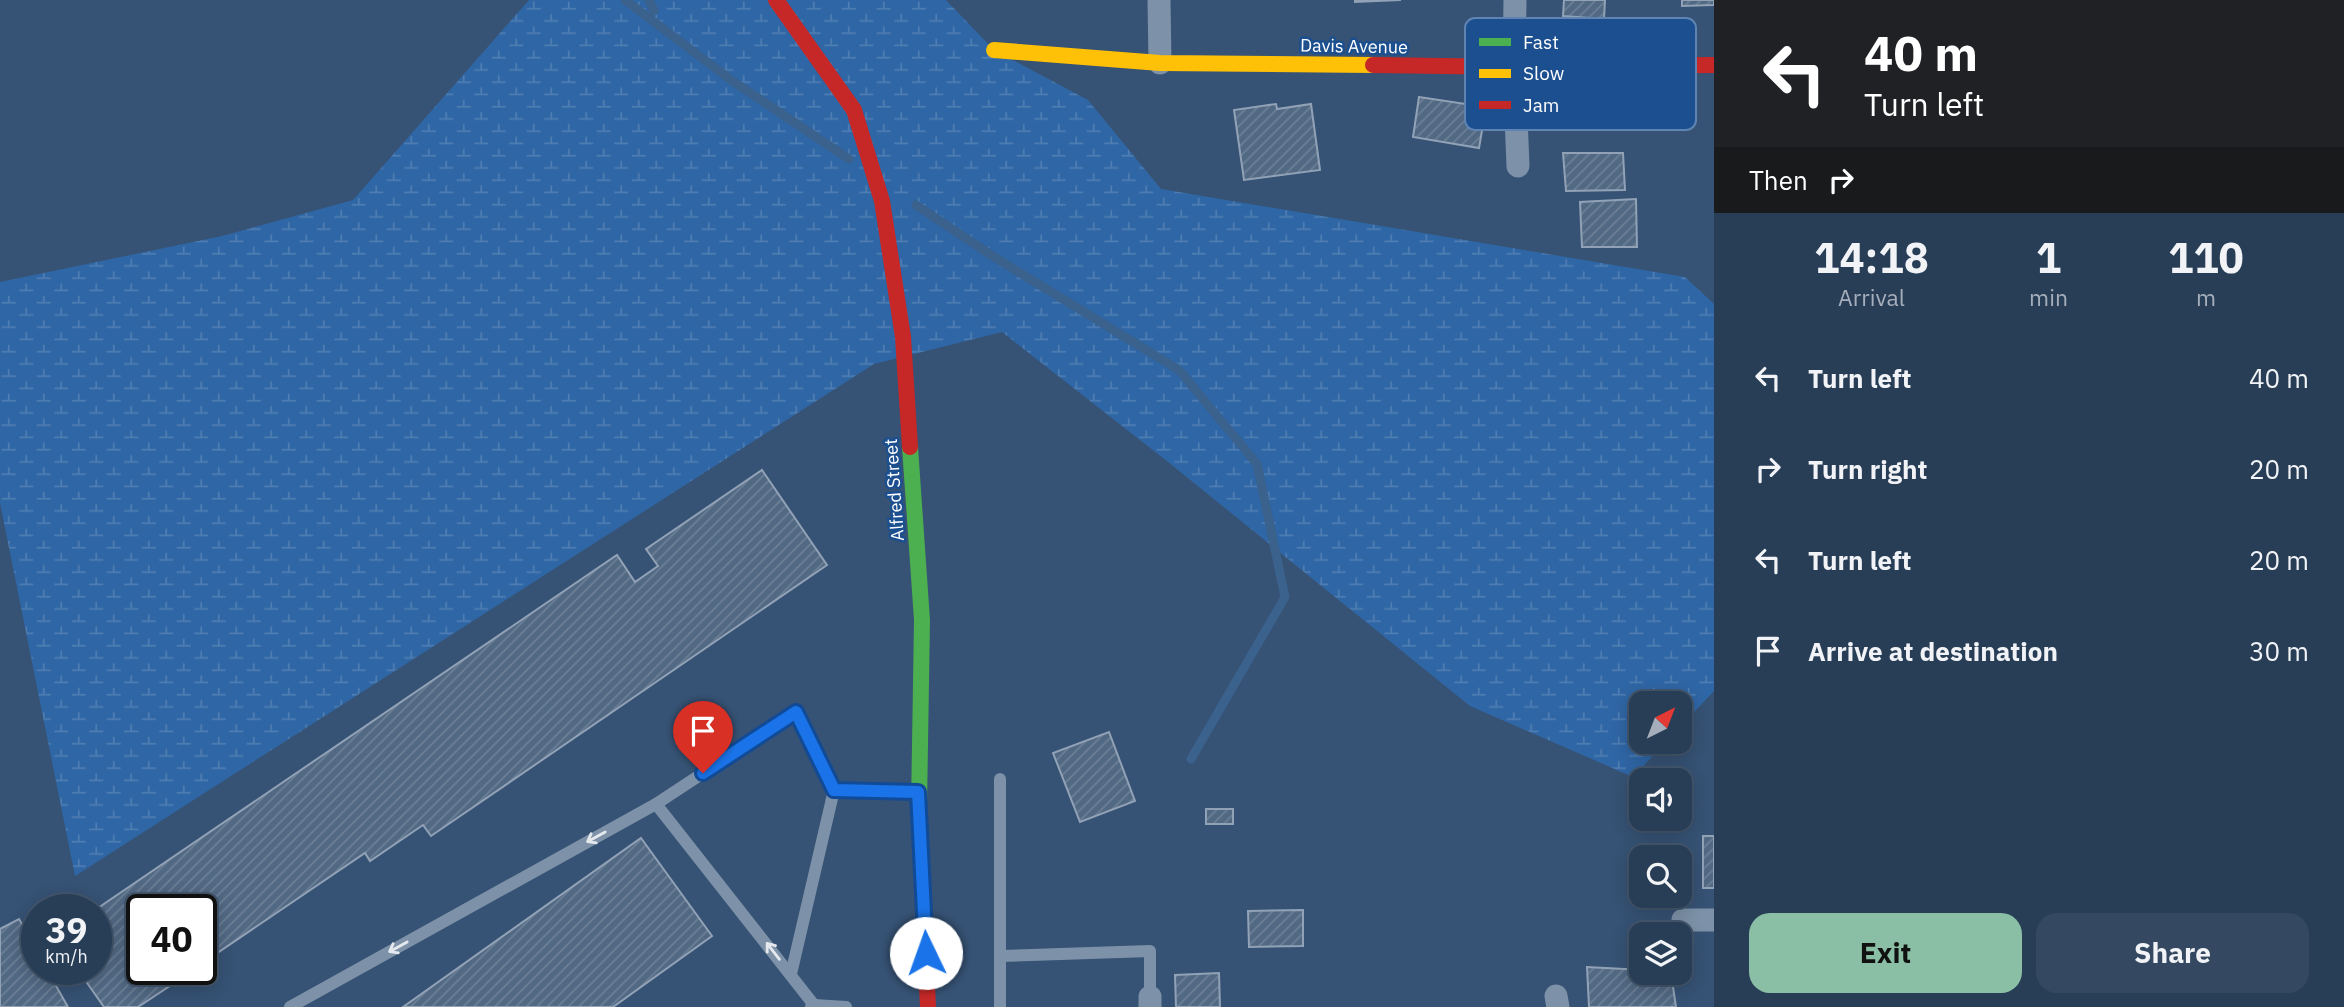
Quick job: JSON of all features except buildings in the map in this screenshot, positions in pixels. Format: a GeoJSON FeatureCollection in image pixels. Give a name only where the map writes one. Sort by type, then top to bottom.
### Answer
{"type":"FeatureCollection","features":[{"type":"Feature","properties":{"kind":"street","name":"Alfred Street"},"geometry":{"type":"LineString","coordinates":[[776,0],[854,110],[882,201],[903,337],[922,620],[918,792],[928,1007]]}},
{"type":"Feature","properties":{"kind":"street"},"geometry":{"type":"LineString","coordinates":[[1160,0],[1160,63]]}},
{"type":"Feature","properties":{"kind":"street"},"geometry":{"type":"LineString","coordinates":[[1515,0],[1515,18]]}},
{"type":"Feature","properties":{"kind":"street","name":"Davis Avenue"},"geometry":{"type":"LineString","coordinates":[[994,50],[1160,63],[1465,66]]}},
{"type":"Feature","properties":{"kind":"street","name":"Davis Avenue"},"geometry":{"type":"LineString","coordinates":[[1696,65],[1714,65]]}},
{"type":"Feature","properties":{"kind":"street"},"geometry":{"type":"LineString","coordinates":[[1517,130],[1518,166]]}},
{"type":"Feature","properties":{"kind":"street"},"geometry":{"type":"LineString","coordinates":[[1684,920],[1714,920]]}},
{"type":"Feature","properties":{"kind":"lane"},"geometry":{"type":"LineString","coordinates":[[290,1007],[656,804],[796,712],[834,790],[791,974]]}},
{"type":"Feature","properties":{"kind":"lane"},"geometry":{"type":"LineString","coordinates":[[1000,779],[1000,1007]]}},
{"type":"Feature","properties":{"kind":"lane"},"geometry":{"type":"LineString","coordinates":[[834,790],[918,792]]}},
{"type":"Feature","properties":{"kind":"lane"},"geometry":{"type":"LineString","coordinates":[[656,804],[791,974],[813,1006],[846,1007]]}},
{"type":"Feature","properties":{"kind":"lane"},"geometry":{"type":"LineString","coordinates":[[1000,956],[1150,951],[1150,1002]]}},
{"type":"Feature","properties":{"kind":"green space"},"geometry":{"type":"Polygon","coordinates":[[[529,0],[946,0],[994,50],[1088,100],[1161,189],[1685,277],[1714,304],[1714,691],[1692,714],[1692,691],[1629,691],[1629,754],[1655,754],[1641,768],[1629,768],[1629,775],[1470,706],[1002,332],[874,364],[75,876],[0,503],[0,282],[222,236],[353,200],[529,0]]]}},
{"type":"Feature","properties":{"kind":"waterway"},"geometry":{"type":"LineString","coordinates":[[625,0],[731,80],[849,159]]}},
{"type":"Feature","properties":{"kind":"waterway"},"geometry":{"type":"LineString","coordinates":[[649,0],[654,11]]}},
{"type":"Feature","properties":{"kind":"waterway"},"geometry":{"type":"LineString","coordinates":[[916,205],[994,257],[1179,370],[1257,464],[1285,597],[1191,759]]}},
{"type":"Feature","properties":{"kind":"traffic: fast"},"geometry":{"type":"LineString","coordinates":[[910,447],[922,620],[919,807]]}},
{"type":"Feature","properties":{"kind":"traffic: slow"},"geometry":{"type":"LineString","coordinates":[[994,50],[1160,63],[1373,65]]}},
{"type":"Feature","properties":{"kind":"traffic: jam"},"geometry":{"type":"LineString","coordinates":[[776,0],[854,110],[882,201],[903,337],[910,447]]}},
{"type":"Feature","properties":{"kind":"traffic: jam"},"geometry":{"type":"LineString","coordinates":[[1373,65],[1465,66]]}},
{"type":"Feature","properties":{"kind":"traffic: jam"},"geometry":{"type":"LineString","coordinates":[[1696,65],[1714,65]]}},
{"type":"Feature","properties":{"kind":"traffic: jam"},"geometry":{"type":"LineString","coordinates":[[919,807],[928,1007]]}},
{"type":"Feature","properties":{"kind":"route"},"geometry":{"type":"LineString","coordinates":[[703,773],[796,712],[834,790],[918,792],[926,953]]}}]}
